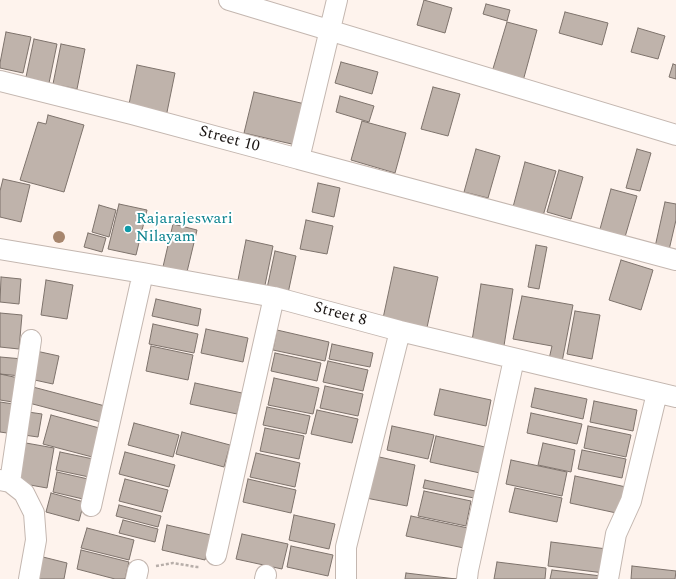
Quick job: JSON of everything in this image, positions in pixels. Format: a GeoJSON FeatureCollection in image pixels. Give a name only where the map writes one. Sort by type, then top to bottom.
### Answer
{"type":"FeatureCollection","features":[{"type":"Feature","properties":{"kind":"street"},"geometry":{"type":"LineString","coordinates":[[229,0],[676,135]]}},
{"type":"Feature","properties":{"kind":"street"},"geometry":{"type":"LineString","coordinates":[[299,159],[338,0]]}},
{"type":"Feature","properties":{"kind":"street","name":"Street 10"},"geometry":{"type":"LineString","coordinates":[[0,81],[132,114],[676,260]]}},
{"type":"Feature","properties":{"kind":"street","name":"Street 8"},"geometry":{"type":"LineString","coordinates":[[0,249],[144,273],[274,298],[400,331],[667,395]]}},
{"type":"Feature","properties":{"kind":"street"},"geometry":{"type":"LineString","coordinates":[[91,506],[144,273]]}},
{"type":"Feature","properties":{"kind":"street"},"geometry":{"type":"LineString","coordinates":[[216,555],[274,298]]}},
{"type":"Feature","properties":{"kind":"street"},"geometry":{"type":"LineString","coordinates":[[346,579],[346,547],[400,331]]}},
{"type":"Feature","properties":{"kind":"street"},"geometry":{"type":"LineString","coordinates":[[29,579],[36,540],[34,513],[24,493],[5,481],[31,340]]}},
{"type":"Feature","properties":{"kind":"street"},"geometry":{"type":"LineString","coordinates":[[467,579],[514,359]]}},
{"type":"Feature","properties":{"kind":"street"},"geometry":{"type":"LineString","coordinates":[[608,579],[616,534],[631,501],[667,395]]}},
{"type":"Feature","properties":{"kind":"path"},"geometry":{"type":"LineString","coordinates":[[137,574],[173,563],[197,567],[209,565],[216,555]]}},
{"type":"Feature","properties":{"kind":"building"},"geometry":{"type":"Polygon","coordinates":[[[424,0],[452,8],[445,33],[417,25],[424,0]]]}},
{"type":"Feature","properties":{"kind":"building"},"geometry":{"type":"Polygon","coordinates":[[[486,4],[510,10],[507,21],[483,14],[486,4]]]}},
{"type":"Feature","properties":{"kind":"building"},"geometry":{"type":"Polygon","coordinates":[[[565,12],[608,23],[602,45],[559,33],[565,12]]]}},
{"type":"Feature","properties":{"kind":"building"},"geometry":{"type":"Polygon","coordinates":[[[507,22],[537,30],[523,81],[492,72],[507,22]]]}},
{"type":"Feature","properties":{"kind":"building"},"geometry":{"type":"Polygon","coordinates":[[[638,28],[665,36],[658,59],[631,52],[638,28]]]}},
{"type":"Feature","properties":{"kind":"building"},"geometry":{"type":"Polygon","coordinates":[[[6,32],[31,37],[23,73],[0,68],[6,32]]]}},
{"type":"Feature","properties":{"kind":"building"},"geometry":{"type":"Polygon","coordinates":[[[34,39],[57,44],[49,83],[26,77],[34,39]]]}},
{"type":"Feature","properties":{"kind":"building"},"geometry":{"type":"Polygon","coordinates":[[[61,44],[85,49],[77,89],[53,84],[61,44]]]}},
{"type":"Feature","properties":{"kind":"building"},"geometry":{"type":"Polygon","coordinates":[[[341,62],[378,72],[372,94],[335,83],[341,62]]]}},
{"type":"Feature","properties":{"kind":"building"},"geometry":{"type":"Polygon","coordinates":[[[673,64],[676,65],[676,79],[669,77],[673,64]]]}},
{"type":"Feature","properties":{"kind":"building"},"geometry":{"type":"Polygon","coordinates":[[[137,65],[175,73],[166,117],[128,109],[137,65]]]}},
{"type":"Feature","properties":{"kind":"building"},"geometry":{"type":"Polygon","coordinates":[[[433,87],[460,94],[448,136],[421,129],[433,87]]]}},
{"type":"Feature","properties":{"kind":"building"},"geometry":{"type":"Polygon","coordinates":[[[254,92],[305,104],[296,145],[244,133],[254,92]]]}},
{"type":"Feature","properties":{"kind":"building"},"geometry":{"type":"Polygon","coordinates":[[[340,96],[374,106],[369,122],[336,112],[340,96]]]}},
{"type":"Feature","properties":{"kind":"building"},"geometry":{"type":"Polygon","coordinates":[[[48,115],[84,125],[64,192],[20,180],[38,122],[46,124],[48,115]]]}},
{"type":"Feature","properties":{"kind":"building"},"geometry":{"type":"Polygon","coordinates":[[[362,121],[406,133],[395,173],[351,160],[362,121]]]}},
{"type":"Feature","properties":{"kind":"building"},"geometry":{"type":"Polygon","coordinates":[[[476,149],[500,156],[488,198],[464,192],[476,149]]]}},
{"type":"Feature","properties":{"kind":"building"},"geometry":{"type":"Polygon","coordinates":[[[637,149],[651,153],[640,191],[626,188],[637,149]]]}},
{"type":"Feature","properties":{"kind":"building"},"geometry":{"type":"Polygon","coordinates":[[[525,162],[556,171],[543,216],[513,207],[525,162]]]}},
{"type":"Feature","properties":{"kind":"building"},"geometry":{"type":"Polygon","coordinates":[[[559,170],[583,177],[571,219],[547,212],[559,170]]]}},
{"type":"Feature","properties":{"kind":"building"},"geometry":{"type":"Polygon","coordinates":[[[3,179],[30,185],[21,222],[0,217],[0,191],[3,179]]]}},
{"type":"Feature","properties":{"kind":"building"},"geometry":{"type":"Polygon","coordinates":[[[318,183],[340,188],[334,217],[312,212],[318,183]]]}},
{"type":"Feature","properties":{"kind":"building"},"geometry":{"type":"Polygon","coordinates":[[[611,189],[637,196],[625,237],[600,229],[611,189]]]}},
{"type":"Feature","properties":{"kind":"building"},"geometry":{"type":"Polygon","coordinates":[[[665,202],[676,204],[676,220],[669,250],[655,247],[665,202]]]}},
{"type":"Feature","properties":{"kind":"building","name":"Rajarajeswari Nilayam"},"geometry":{"type":"Polygon","coordinates":[[[119,204],[147,210],[136,255],[108,249],[119,204]]]}},
{"type":"Feature","properties":{"kind":"building"},"geometry":{"type":"Polygon","coordinates":[[[99,205],[116,210],[109,237],[92,232],[99,205]]]}},
{"type":"Feature","properties":{"kind":"building"},"geometry":{"type":"Polygon","coordinates":[[[306,220],[333,226],[327,254],[300,249],[306,220]]]}},
{"type":"Feature","properties":{"kind":"building"},"geometry":{"type":"Polygon","coordinates":[[[173,224],[197,230],[186,276],[162,271],[173,224]]]}},
{"type":"Feature","properties":{"kind":"building"},"geometry":{"type":"Polygon","coordinates":[[[88,233],[106,238],[102,252],[84,247],[88,233]]]}},
{"type":"Feature","properties":{"kind":"building"},"geometry":{"type":"Polygon","coordinates":[[[246,240],[273,246],[264,290],[237,285],[246,240]]]}},
{"type":"Feature","properties":{"kind":"building"},"geometry":{"type":"Polygon","coordinates":[[[536,245],[547,247],[539,289],[528,287],[536,245]]]}},
{"type":"Feature","properties":{"kind":"building"},"geometry":{"type":"Polygon","coordinates":[[[275,251],[296,256],[287,298],[266,293],[275,251]]]}},
{"type":"Feature","properties":{"kind":"building"},"geometry":{"type":"Polygon","coordinates":[[[621,260],[653,270],[641,310],[609,300],[621,260]]]}},
{"type":"Feature","properties":{"kind":"building"},"geometry":{"type":"Polygon","coordinates":[[[394,267],[438,277],[426,332],[382,323],[394,267]]]}},
{"type":"Feature","properties":{"kind":"building"},"geometry":{"type":"Polygon","coordinates":[[[1,277],[21,279],[19,304],[0,302],[1,277]]]}},
{"type":"Feature","properties":{"kind":"building"},"geometry":{"type":"Polygon","coordinates":[[[46,280],[73,285],[67,319],[41,315],[46,280]]]}},
{"type":"Feature","properties":{"kind":"building"},"geometry":{"type":"Polygon","coordinates":[[[481,284],[513,289],[503,352],[471,347],[481,284]]]}},
{"type":"Feature","properties":{"kind":"building"},"geometry":{"type":"Polygon","coordinates":[[[522,296],[573,305],[562,362],[549,359],[552,346],[513,339],[522,296]]]}},
{"type":"Feature","properties":{"kind":"building"},"geometry":{"type":"Polygon","coordinates":[[[156,299],[201,309],[198,326],[152,316],[156,299]]]}},
{"type":"Feature","properties":{"kind":"building"},"geometry":{"type":"Polygon","coordinates":[[[575,311],[600,315],[592,359],[567,354],[575,311]]]}},
{"type":"Feature","properties":{"kind":"building"},"geometry":{"type":"Polygon","coordinates":[[[0,313],[22,315],[19,349],[0,347],[0,313]]]}},
{"type":"Feature","properties":{"kind":"building"},"geometry":{"type":"Polygon","coordinates":[[[153,324],[198,334],[194,353],[149,344],[153,324]]]}},
{"type":"Feature","properties":{"kind":"building"},"geometry":{"type":"Polygon","coordinates":[[[206,329],[248,338],[243,362],[201,353],[206,329]]]}},
{"type":"Feature","properties":{"kind":"building"},"geometry":{"type":"Polygon","coordinates":[[[277,330],[329,342],[325,361],[273,350],[277,330]]]}},
{"type":"Feature","properties":{"kind":"building"},"geometry":{"type":"Polygon","coordinates":[[[332,344],[373,353],[370,367],[329,359],[332,344]]]}},
{"type":"Feature","properties":{"kind":"building"},"geometry":{"type":"Polygon","coordinates":[[[151,346],[193,355],[188,380],[146,371],[151,346]]]}},
{"type":"Feature","properties":{"kind":"building"},"geometry":{"type":"Polygon","coordinates":[[[36,351],[59,356],[53,384],[30,379],[36,351]]]}},
{"type":"Feature","properties":{"kind":"building"},"geometry":{"type":"Polygon","coordinates":[[[275,353],[321,363],[317,381],[271,371],[275,353]]]}},
{"type":"Feature","properties":{"kind":"building"},"geometry":{"type":"Polygon","coordinates":[[[0,357],[23,359],[21,376],[0,374],[0,357]]]}},
{"type":"Feature","properties":{"kind":"building"},"geometry":{"type":"Polygon","coordinates":[[[328,361],[368,370],[363,391],[323,382],[328,361]]]}},
{"type":"Feature","properties":{"kind":"building"},"geometry":{"type":"Polygon","coordinates":[[[0,374],[23,379],[19,403],[0,400],[0,374]]]}},
{"type":"Feature","properties":{"kind":"building"},"geometry":{"type":"Polygon","coordinates":[[[274,378],[319,388],[313,414],[268,405],[274,378]]]}},
{"type":"Feature","properties":{"kind":"building"},"geometry":{"type":"Polygon","coordinates":[[[195,383],[242,393],[237,414],[190,404],[195,383]]]}},
{"type":"Feature","properties":{"kind":"building"},"geometry":{"type":"Polygon","coordinates":[[[325,386],[363,394],[358,416],[320,408],[325,386]]]}},
{"type":"Feature","properties":{"kind":"building"},"geometry":{"type":"Polygon","coordinates":[[[33,387],[105,406],[101,422],[29,403],[33,387]]]}},
{"type":"Feature","properties":{"kind":"building"},"geometry":{"type":"Polygon","coordinates":[[[535,388],[587,399],[583,419],[531,407],[535,388]]]}},
{"type":"Feature","properties":{"kind":"building"},"geometry":{"type":"Polygon","coordinates":[[[440,389],[491,400],[486,426],[434,415],[440,389]]]}},
{"type":"Feature","properties":{"kind":"building"},"geometry":{"type":"Polygon","coordinates":[[[594,401],[637,410],[633,431],[590,422],[594,401]]]}},
{"type":"Feature","properties":{"kind":"building"},"geometry":{"type":"Polygon","coordinates":[[[0,402],[20,405],[14,434],[0,432],[0,402]]]}},
{"type":"Feature","properties":{"kind":"building"},"geometry":{"type":"Polygon","coordinates":[[[267,407],[310,416],[306,434],[263,425],[267,407]]]}},
{"type":"Feature","properties":{"kind":"building"},"geometry":{"type":"Polygon","coordinates":[[[317,410],[358,419],[352,443],[311,434],[317,410]]]}},
{"type":"Feature","properties":{"kind":"building"},"geometry":{"type":"Polygon","coordinates":[[[28,412],[42,414],[38,437],[24,435],[28,412]]]}},
{"type":"Feature","properties":{"kind":"building"},"geometry":{"type":"Polygon","coordinates":[[[531,413],[582,424],[577,444],[527,433],[531,413]]]}},
{"type":"Feature","properties":{"kind":"building"},"geometry":{"type":"Polygon","coordinates":[[[51,415],[103,429],[96,458],[43,444],[51,415]]]}},
{"type":"Feature","properties":{"kind":"building"},"geometry":{"type":"Polygon","coordinates":[[[134,423],[179,435],[173,457],[128,445],[134,423]]]}},
{"type":"Feature","properties":{"kind":"building"},"geometry":{"type":"Polygon","coordinates":[[[392,426],[434,435],[428,459],[387,450],[392,426]]]}},
{"type":"Feature","properties":{"kind":"building"},"geometry":{"type":"Polygon","coordinates":[[[588,426],[631,435],[626,457],[584,448],[588,426]]]}},
{"type":"Feature","properties":{"kind":"building"},"geometry":{"type":"Polygon","coordinates":[[[265,428],[304,436],[299,459],[260,451],[265,428]]]}},
{"type":"Feature","properties":{"kind":"building"},"geometry":{"type":"Polygon","coordinates":[[[182,432],[230,445],[224,467],[176,454],[182,432]]]}},
{"type":"Feature","properties":{"kind":"building"},"geometry":{"type":"Polygon","coordinates":[[[436,436],[485,447],[480,473],[430,462],[436,436]]]}},
{"type":"Feature","properties":{"kind":"building"},"geometry":{"type":"Polygon","coordinates":[[[26,443],[54,448],[47,488],[19,483],[26,443]]]}},
{"type":"Feature","properties":{"kind":"building"},"geometry":{"type":"Polygon","coordinates":[[[543,443],[575,450],[571,472],[538,465],[543,443]]]}},
{"type":"Feature","properties":{"kind":"building"},"geometry":{"type":"Polygon","coordinates":[[[582,450],[626,459],[622,478],[578,469],[582,450]]]}},
{"type":"Feature","properties":{"kind":"building"},"geometry":{"type":"Polygon","coordinates":[[[60,452],[93,459],[89,477],[56,470],[60,452]]]}},
{"type":"Feature","properties":{"kind":"building"},"geometry":{"type":"Polygon","coordinates":[[[125,452],[175,465],[169,487],[119,474],[125,452]]]}},
{"type":"Feature","properties":{"kind":"building"},"geometry":{"type":"Polygon","coordinates":[[[256,453],[300,463],[295,487],[250,477],[256,453]]]}},
{"type":"Feature","properties":{"kind":"building"},"geometry":{"type":"Polygon","coordinates":[[[375,456],[415,465],[407,506],[366,498],[375,456]]]}},
{"type":"Feature","properties":{"kind":"building"},"geometry":{"type":"Polygon","coordinates":[[[511,460],[567,472],[562,496],[506,484],[511,460]]]}},
{"type":"Feature","properties":{"kind":"building"},"geometry":{"type":"Polygon","coordinates":[[[57,472],[88,479],[83,499],[53,492],[57,472]]]}},
{"type":"Feature","properties":{"kind":"building"},"geometry":{"type":"Polygon","coordinates":[[[575,476],[626,487],[621,514],[570,503],[575,476]]]}},
{"type":"Feature","properties":{"kind":"building"},"geometry":{"type":"Polygon","coordinates":[[[125,479],[168,490],[162,512],[119,501],[125,479]]]}},
{"type":"Feature","properties":{"kind":"building"},"geometry":{"type":"Polygon","coordinates":[[[248,479],[296,490],[291,513],[243,502],[248,479]]]}},
{"type":"Feature","properties":{"kind":"building"},"geometry":{"type":"Polygon","coordinates":[[[425,480],[475,491],[474,498],[423,488],[425,480]]]}},
{"type":"Feature","properties":{"kind":"building"},"geometry":{"type":"Polygon","coordinates":[[[515,488],[562,498],[557,522],[509,512],[515,488]]]}},
{"type":"Feature","properties":{"kind":"building"},"geometry":{"type":"Polygon","coordinates":[[[424,491],[471,501],[466,526],[418,516],[424,491]]]}},
{"type":"Feature","properties":{"kind":"building"},"geometry":{"type":"Polygon","coordinates":[[[51,493],[84,502],[79,521],[46,512],[51,493]]]}},
{"type":"Feature","properties":{"kind":"building"},"geometry":{"type":"Polygon","coordinates":[[[119,505],[161,516],[158,527],[116,516],[119,505]]]}},
{"type":"Feature","properties":{"kind":"building"},"geometry":{"type":"Polygon","coordinates":[[[294,515],[335,524],[329,549],[289,540],[294,515]]]}},
{"type":"Feature","properties":{"kind":"building"},"geometry":{"type":"Polygon","coordinates":[[[411,516],[468,528],[464,548],[406,536],[411,516]]]}},
{"type":"Feature","properties":{"kind":"building"},"geometry":{"type":"Polygon","coordinates":[[[123,520],[158,529],[155,542],[119,533],[123,520]]]}},
{"type":"Feature","properties":{"kind":"building"},"geometry":{"type":"Polygon","coordinates":[[[167,525],[211,535],[205,560],[162,550],[167,525]]]}},
{"type":"Feature","properties":{"kind":"building"},"geometry":{"type":"Polygon","coordinates":[[[87,528],[134,540],[129,560],[81,548],[87,528]]]}},
{"type":"Feature","properties":{"kind":"building"},"geometry":{"type":"Polygon","coordinates":[[[242,534],[288,544],[282,569],[236,559],[242,534]]]}},
{"type":"Feature","properties":{"kind":"building"},"geometry":{"type":"Polygon","coordinates":[[[551,542],[607,549],[604,573],[548,566],[551,542]]]}},
{"type":"Feature","properties":{"kind":"building"},"geometry":{"type":"Polygon","coordinates":[[[291,546],[333,555],[328,576],[287,567],[291,546]]]}},
{"type":"Feature","properties":{"kind":"building"},"geometry":{"type":"Polygon","coordinates":[[[81,550],[129,562],[125,579],[115,579],[77,569],[81,550]]]}},
{"type":"Feature","properties":{"kind":"building"},"geometry":{"type":"Polygon","coordinates":[[[43,557],[67,563],[64,579],[38,579],[43,557]]]}},
{"type":"Feature","properties":{"kind":"building"},"geometry":{"type":"Polygon","coordinates":[[[497,562],[546,568],[545,579],[494,579],[497,562]]]}},
{"type":"Feature","properties":{"kind":"building"},"geometry":{"type":"Polygon","coordinates":[[[632,566],[676,571],[675,579],[631,579],[632,566]]]}},
{"type":"Feature","properties":{"kind":"building"},"geometry":{"type":"Polygon","coordinates":[[[552,570],[601,576],[600,579],[550,579],[552,570]]]}},
{"type":"Feature","properties":{"kind":"building"},"geometry":{"type":"Polygon","coordinates":[[[406,573],[456,579],[405,579],[406,573]]]}},
{"type":"Feature","properties":{"kind":"place","name":"Rajarajeswari Nilayam"},"geometry":{"type":"Point","coordinates":[128,229]}}]}
